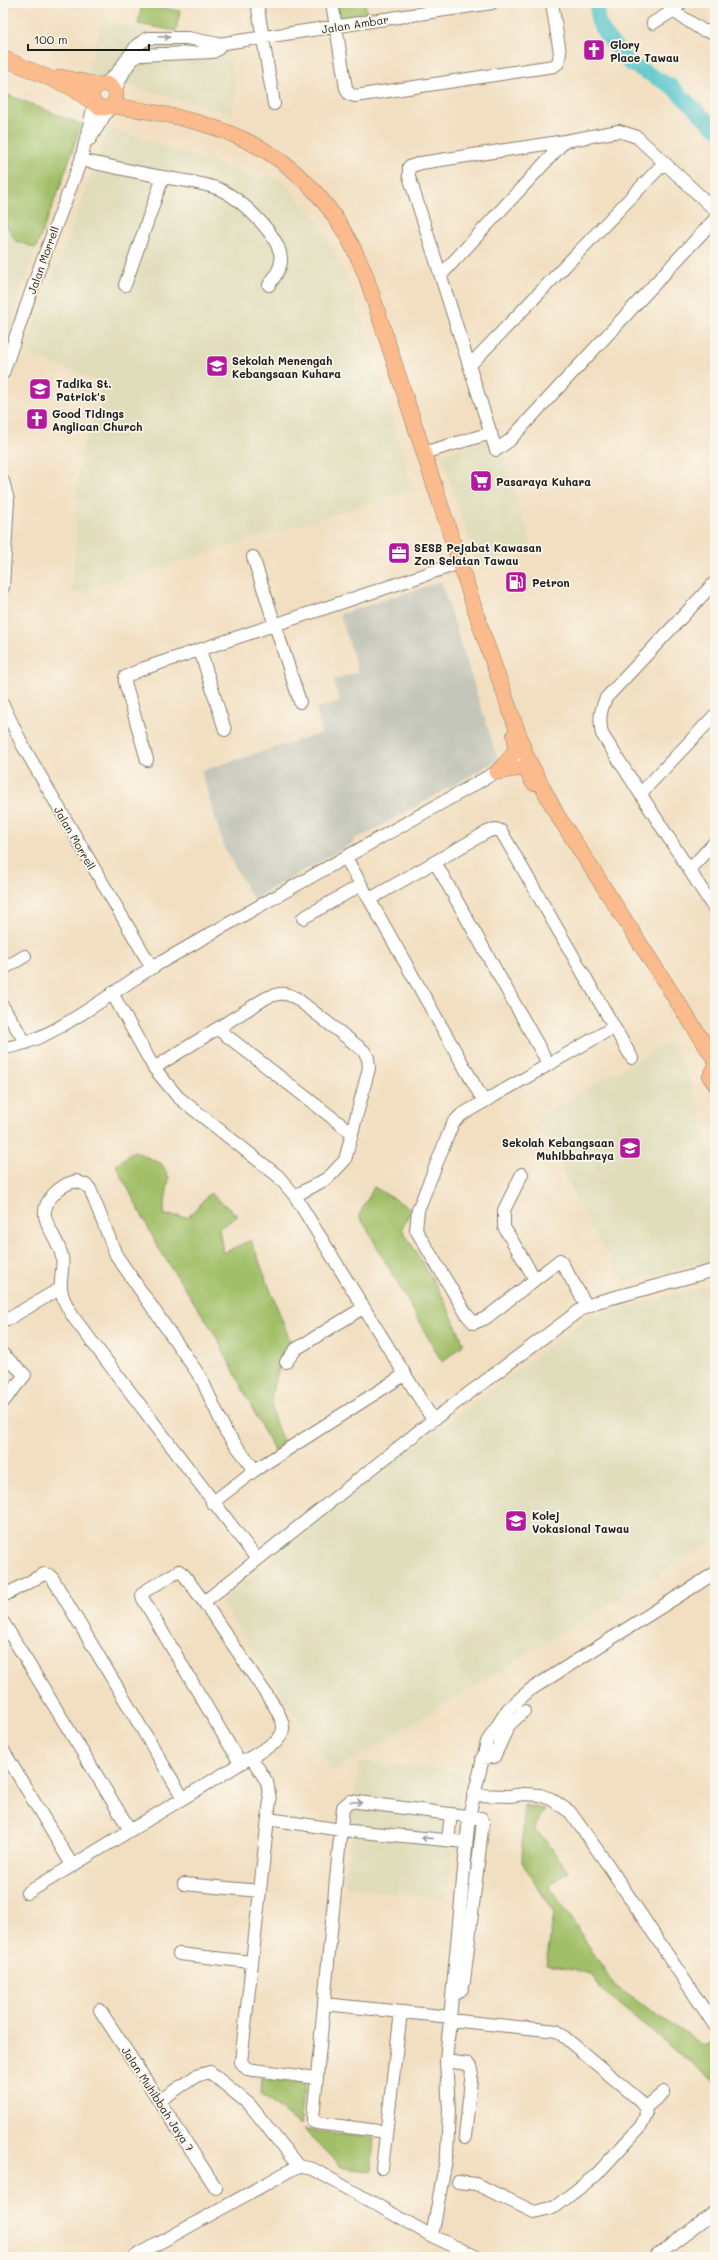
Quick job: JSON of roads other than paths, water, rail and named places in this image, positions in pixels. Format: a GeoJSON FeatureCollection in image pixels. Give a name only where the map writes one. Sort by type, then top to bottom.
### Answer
{"type":"FeatureCollection","features":[{"type":"Feature","properties":{"kind":"main road"},"geometry":{"type":"LineString","coordinates":[[3,58],[108,95]]}},
{"type":"Feature","properties":{"kind":"main road"},"geometry":{"type":"LineString","coordinates":[[29,68],[72,88],[93,103]]}},
{"type":"Feature","properties":{"kind":"main road"},"geometry":{"type":"LineString","coordinates":[[93,103],[93,90],[218,128],[280,158],[304,179],[325,202],[350,239],[366,276],[514,727],[526,755],[556,813],[676,996],[696,1032],[714,1071]]}},
{"type":"Feature","properties":{"kind":"main road"},"geometry":{"type":"LineString","coordinates":[[496,772],[516,750],[514,727]]}},
{"type":"Feature","properties":{"kind":"main road"},"geometry":{"type":"LineString","coordinates":[[496,772],[525,769],[549,809],[556,813]]}},
{"type":"Feature","properties":{"kind":"street"},"geometry":{"type":"LineString","coordinates":[[257,3],[274,104]]}},
{"type":"Feature","properties":{"kind":"street"},"geometry":{"type":"LineString","coordinates":[[332,3],[346,88],[349,94],[355,96],[554,66],[558,63],[560,53],[552,3]]}},
{"type":"Feature","properties":{"kind":"street","name":"Jalan Ambar"},"geometry":{"type":"LineString","coordinates":[[142,40],[154,36],[188,38],[218,44],[492,3]]}},
{"type":"Feature","properties":{"kind":"street"},"geometry":{"type":"LineString","coordinates":[[653,23],[677,7],[702,30],[715,33]]}},
{"type":"Feature","properties":{"kind":"street"},"geometry":{"type":"LineString","coordinates":[[142,40],[142,48],[147,55]]}},
{"type":"Feature","properties":{"kind":"street"},"geometry":{"type":"LineString","coordinates":[[85,147],[117,73],[142,40]]}},
{"type":"Feature","properties":{"kind":"street","name":"Jalan Ambar"},"geometry":{"type":"LineString","coordinates":[[108,95],[135,57],[147,55],[213,52],[218,49],[218,44]]}},
{"type":"Feature","properties":{"kind":"street"},"geometry":{"type":"LineString","coordinates":[[85,147],[93,103]]}},
{"type":"Feature","properties":{"kind":"street"},"geometry":{"type":"LineString","coordinates":[[715,210],[637,137],[619,131],[565,141],[421,162],[409,167],[409,176],[496,450],[509,441],[715,219]]}},
{"type":"Feature","properties":{"kind":"street"},"geometry":{"type":"LineString","coordinates":[[441,275],[565,141]]}},
{"type":"Feature","properties":{"kind":"street","name":"Jalan Morrell"},"geometry":{"type":"LineString","coordinates":[[3,373],[38,272],[85,147]]}},
{"type":"Feature","properties":{"kind":"street"},"geometry":{"type":"LineString","coordinates":[[81,160],[218,189],[231,196],[251,213],[266,229],[279,248],[281,257],[280,267],[269,285]]}},
{"type":"Feature","properties":{"kind":"street"},"geometry":{"type":"LineString","coordinates":[[470,365],[664,163]]}},
{"type":"Feature","properties":{"kind":"street"},"geometry":{"type":"LineString","coordinates":[[125,285],[162,177]]}},
{"type":"Feature","properties":{"kind":"street"},"geometry":{"type":"LineString","coordinates":[[423,453],[490,433]]}},
{"type":"Feature","properties":{"kind":"street"},"geometry":{"type":"LineString","coordinates":[[3,481],[8,500],[3,586]]}},
{"type":"Feature","properties":{"kind":"street"},"geometry":{"type":"LineString","coordinates":[[253,557],[300,702]]}},
{"type":"Feature","properties":{"kind":"street"},"geometry":{"type":"LineString","coordinates":[[147,760],[125,682],[125,677],[275,624],[460,563]]}},
{"type":"Feature","properties":{"kind":"street"},"geometry":{"type":"LineString","coordinates":[[715,582],[606,698],[601,709],[600,721],[602,734],[715,910]]}},
{"type":"Feature","properties":{"kind":"street"},"geometry":{"type":"LineString","coordinates":[[200,650],[225,730]]}},
{"type":"Feature","properties":{"kind":"street","name":"Jalan Morrell"},"geometry":{"type":"LineString","coordinates":[[3,704],[16,734],[152,968]]}},
{"type":"Feature","properties":{"kind":"street"},"geometry":{"type":"LineString","coordinates":[[641,794],[715,715]]}},
{"type":"Feature","properties":{"kind":"street"},"geometry":{"type":"LineString","coordinates":[[3,1048],[26,1043],[61,1026],[152,968],[526,755]]}},
{"type":"Feature","properties":{"kind":"street"},"geometry":{"type":"LineString","coordinates":[[370,899],[494,829],[501,831],[632,1058]]}},
{"type":"Feature","properties":{"kind":"street"},"geometry":{"type":"LineString","coordinates":[[689,870],[715,842]]}},
{"type":"Feature","properties":{"kind":"street"},"geometry":{"type":"LineString","coordinates":[[346,858],[483,1100]]}},
{"type":"Feature","properties":{"kind":"street"},"geometry":{"type":"LineString","coordinates":[[435,862],[548,1063]]}},
{"type":"Feature","properties":{"kind":"street"},"geometry":{"type":"LineString","coordinates":[[303,918],[362,885]]}},
{"type":"Feature","properties":{"kind":"street"},"geometry":{"type":"LineString","coordinates":[[3,969],[25,956]]}},
{"type":"Feature","properties":{"kind":"street"},"geometry":{"type":"LineString","coordinates":[[112,993],[154,1068],[178,1097],[273,1172],[295,1196],[433,1420]]}},
{"type":"Feature","properties":{"kind":"street"},"geometry":{"type":"LineString","coordinates":[[154,1068],[266,998],[277,994],[287,994],[296,998],[364,1051],[368,1058],[369,1068],[345,1160],[341,1167],[321,1182],[295,1196]]}},
{"type":"Feature","properties":{"kind":"street"},"geometry":{"type":"LineString","coordinates":[[3,1007],[26,1043]]}},
{"type":"Feature","properties":{"kind":"street"},"geometry":{"type":"LineString","coordinates":[[587,1306],[560,1260],[486,1318],[474,1323],[459,1302],[416,1230],[418,1210],[453,1123],[461,1115],[483,1100],[614,1027]]}},
{"type":"Feature","properties":{"kind":"street"},"geometry":{"type":"LineString","coordinates":[[218,1029],[352,1133]]}},
{"type":"Feature","properties":{"kind":"street"},"geometry":{"type":"LineString","coordinates":[[522,1174],[504,1210],[504,1227],[535,1279]]}},
{"type":"Feature","properties":{"kind":"street"},"geometry":{"type":"LineString","coordinates":[[255,1470],[226,1432],[201,1378],[116,1254],[90,1189],[86,1185],[76,1181],[55,1192],[50,1198],[44,1212],[44,1218],[60,1248],[62,1258],[61,1288],[74,1318],[212,1502],[257,1559]]}},
{"type":"Feature","properties":{"kind":"street"},"geometry":{"type":"LineString","coordinates":[[204,1602],[433,1420],[587,1306],[715,1270]]}},
{"type":"Feature","properties":{"kind":"street"},"geometry":{"type":"LineString","coordinates":[[8,1319],[61,1288]]}},
{"type":"Feature","properties":{"kind":"street"},"geometry":{"type":"LineString","coordinates":[[286,1362],[296,1349],[363,1308]]}},
{"type":"Feature","properties":{"kind":"street"},"geometry":{"type":"LineString","coordinates":[[3,1354],[25,1374],[3,1402]]}},
{"type":"Feature","properties":{"kind":"street"},"geometry":{"type":"LineString","coordinates":[[212,1502],[255,1470],[404,1375]]}},
{"type":"Feature","properties":{"kind":"street"},"geometry":{"type":"LineString","coordinates":[[27,1893],[276,1742],[283,1733],[284,1726],[274,1707],[204,1602],[184,1574],[179,1571],[142,1594],[143,1600],[240,1763]]}},
{"type":"Feature","properties":{"kind":"street"},"geometry":{"type":"LineString","coordinates":[[432,2236],[447,2154],[449,2110],[446,2061],[453,1996],[465,1842],[473,1795],[487,1742],[500,1720],[518,1699],[647,1614],[715,1573]]}},
{"type":"Feature","properties":{"kind":"street"},"geometry":{"type":"LineString","coordinates":[[3,1596],[44,1574],[49,1575],[53,1579],[183,1798]]}},
{"type":"Feature","properties":{"kind":"street"},"geometry":{"type":"LineString","coordinates":[[3,1622],[130,1830]]}},
{"type":"Feature","properties":{"kind":"street"},"geometry":{"type":"LineString","coordinates":[[482,1758],[494,1757],[509,1725],[524,1711]]}},
{"type":"Feature","properties":{"kind":"street"},"geometry":{"type":"LineString","coordinates":[[3,1750],[72,1865]]}},
{"type":"Feature","properties":{"kind":"street"},"geometry":{"type":"LineString","coordinates":[[252,1757],[270,1789],[269,1819],[240,2062],[247,2069],[316,2078]]}},
{"type":"Feature","properties":{"kind":"street"},"geometry":{"type":"LineString","coordinates":[[473,1795],[540,1795],[550,1798],[570,1812],[608,1865],[715,2026]]}},
{"type":"Feature","properties":{"kind":"street"},"geometry":{"type":"LineString","coordinates":[[386,2132],[313,2122],[343,1807],[350,1800],[481,1818],[483,1825],[464,1981],[462,1989],[453,1996]]}},
{"type":"Feature","properties":{"kind":"street"},"geometry":{"type":"LineString","coordinates":[[448,1840],[451,1814]]}},
{"type":"Feature","properties":{"kind":"street"},"geometry":{"type":"LineString","coordinates":[[269,1819],[341,1830],[465,1842]]}},
{"type":"Feature","properties":{"kind":"street"},"geometry":{"type":"LineString","coordinates":[[184,1884],[260,1891]]}},
{"type":"Feature","properties":{"kind":"street"},"geometry":{"type":"LineString","coordinates":[[179,1954],[252,1962]]}},
{"type":"Feature","properties":{"kind":"street"},"geometry":{"type":"LineString","coordinates":[[324,2004],[561,2032],[638,2099],[645,2108],[646,2115],[641,2126],[601,2170],[555,2207],[534,2212],[476,2184],[458,2182]]}},
{"type":"Feature","properties":{"kind":"street","name":"Jalan Muhibbah Jaya 7"},"geometry":{"type":"LineString","coordinates":[[100,2010],[216,2188]]}},
{"type":"Feature","properties":{"kind":"street"},"geometry":{"type":"LineString","coordinates":[[382,2168],[401,2012]]}},
{"type":"Feature","properties":{"kind":"street"},"geometry":{"type":"LineString","coordinates":[[446,2061],[468,2064],[472,2070],[465,2137]]}},
{"type":"Feature","properties":{"kind":"street"},"geometry":{"type":"LineString","coordinates":[[159,2100],[196,2076],[210,2072],[250,2105],[298,2166]]}},
{"type":"Feature","properties":{"kind":"street"},"geometry":{"type":"LineString","coordinates":[[645,2108],[664,2092]]}},
{"type":"Feature","properties":{"kind":"street"},"geometry":{"type":"LineString","coordinates":[[134,2257],[298,2166],[313,2169],[432,2236],[477,2257]]}},
{"type":"Feature","properties":{"kind":"street"},"geometry":{"type":"LineString","coordinates":[[655,2257],[715,2212]]}},
{"type":"Feature","properties":{"kind":"waterway"},"geometry":{"type":"LineString","coordinates":[[597,3],[598,21],[605,34],[629,63],[671,86],[715,128]]}},
{"type":"Feature","properties":{"kind":"place","name":"Glory Place Tawau"},"geometry":{"type":"Point","coordinates":[594,50]}},
{"type":"Feature","properties":{"kind":"place","name":"Sekolah Menengah Kebangsaan Kuhara"},"geometry":{"type":"Point","coordinates":[217,366]}},
{"type":"Feature","properties":{"kind":"place","name":"Tadika St. Patrick's"},"geometry":{"type":"Point","coordinates":[40,389]}},
{"type":"Feature","properties":{"kind":"place","name":"Good Tidings Anglican Church"},"geometry":{"type":"Point","coordinates":[37,419]}},
{"type":"Feature","properties":{"kind":"place","name":"Pasaraya Kuhara"},"geometry":{"type":"Point","coordinates":[481,481]}},
{"type":"Feature","properties":{"kind":"place","name":"SESB Pejabat Kawasan Zon Selatan Tawau"},"geometry":{"type":"Point","coordinates":[399,553]}},
{"type":"Feature","properties":{"kind":"place","name":"Petron"},"geometry":{"type":"Point","coordinates":[516,582]}},
{"type":"Feature","properties":{"kind":"place","name":"Sekolah Kebangsaan Muhibbahraya"},"geometry":{"type":"Point","coordinates":[630,1148]}},
{"type":"Feature","properties":{"kind":"place","name":"Kolej Vokasional Tawau"},"geometry":{"type":"Point","coordinates":[516,1521]}}]}
